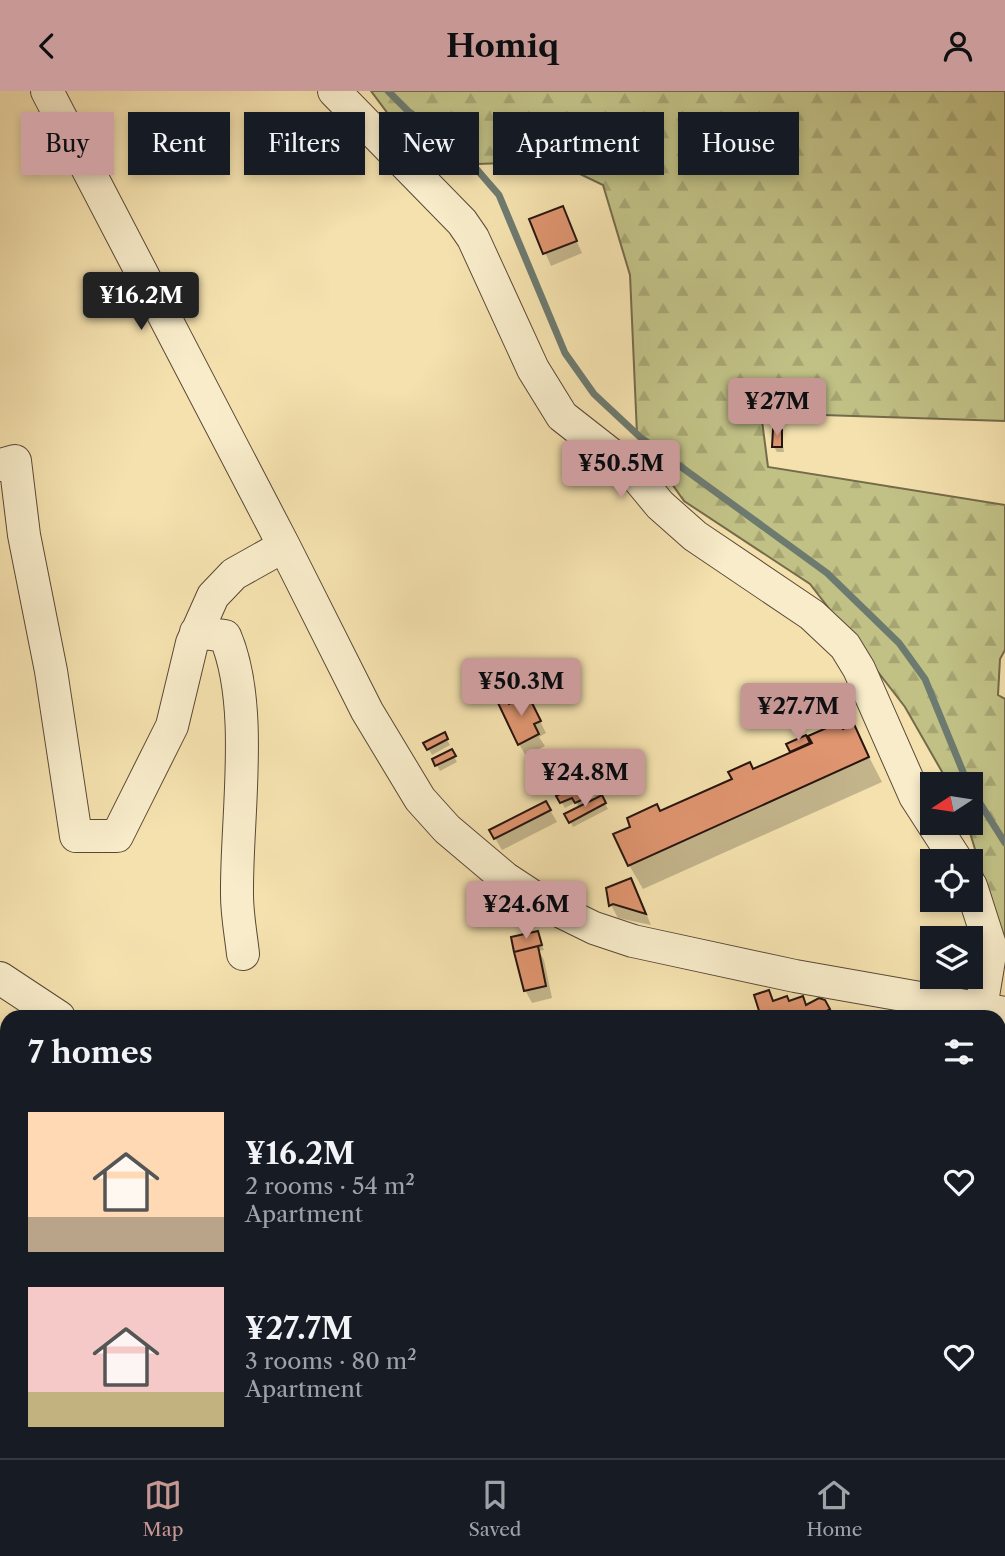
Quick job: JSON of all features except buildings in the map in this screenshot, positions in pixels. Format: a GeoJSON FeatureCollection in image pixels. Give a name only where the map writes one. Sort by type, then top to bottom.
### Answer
{"type":"FeatureCollection","features":[{"type":"Feature","properties":{"kind":"street"},"geometry":{"type":"LineString","coordinates":[[47,91],[367,711],[420,799],[470,851],[543,903],[594,928],[633,941],[795,976],[901,1006],[993,1010],[991,948],[979,912]]}},
{"type":"Feature","properties":{"kind":"street"},"geometry":{"type":"LineString","coordinates":[[334,91],[462,222],[474,238],[533,369],[562,416],[631,470],[660,505],[695,536],[812,615],[845,646],[859,669],[915,796],[949,849]]}},
{"type":"Feature","properties":{"kind":"street"},"geometry":{"type":"LineString","coordinates":[[0,465],[15,461],[24,535],[51,671],[76,836],[117,836],[172,726],[196,632],[213,596],[234,574],[284,546]]}},
{"type":"Feature","properties":{"kind":"street"},"geometry":{"type":"LineString","coordinates":[[196,632],[225,636],[236,661],[242,766],[237,897],[243,954]]}},
{"type":"Feature","properties":{"kind":"street"},"geometry":{"type":"LineString","coordinates":[[0,978],[48,1010]]}},
{"type":"Feature","properties":{"kind":"green space"},"geometry":{"type":"Polygon","coordinates":[[[371,91],[1005,91],[1005,421],[761,413],[768,467],[1005,505],[1005,650],[1000,659],[998,695],[1005,699],[1005,947],[983,875],[983,849],[975,849],[971,835],[984,835],[984,772],[942,772],[905,707],[810,584],[684,501],[637,434],[630,275],[603,185],[582,175],[664,175],[664,112],[493,112],[493,163],[479,164],[479,112],[387,112],[371,91]]]}},
{"type":"Feature","properties":{"kind":"waterway"},"geometry":{"type":"LineString","coordinates":[[388,91],[408,111],[460,150],[499,195],[565,353],[594,394],[640,437],[827,573],[899,643],[925,679],[963,772]]}},
{"type":"Feature","properties":{"kind":"waterway"},"geometry":{"type":"LineString","coordinates":[[984,810],[1005,843]]}}]}
